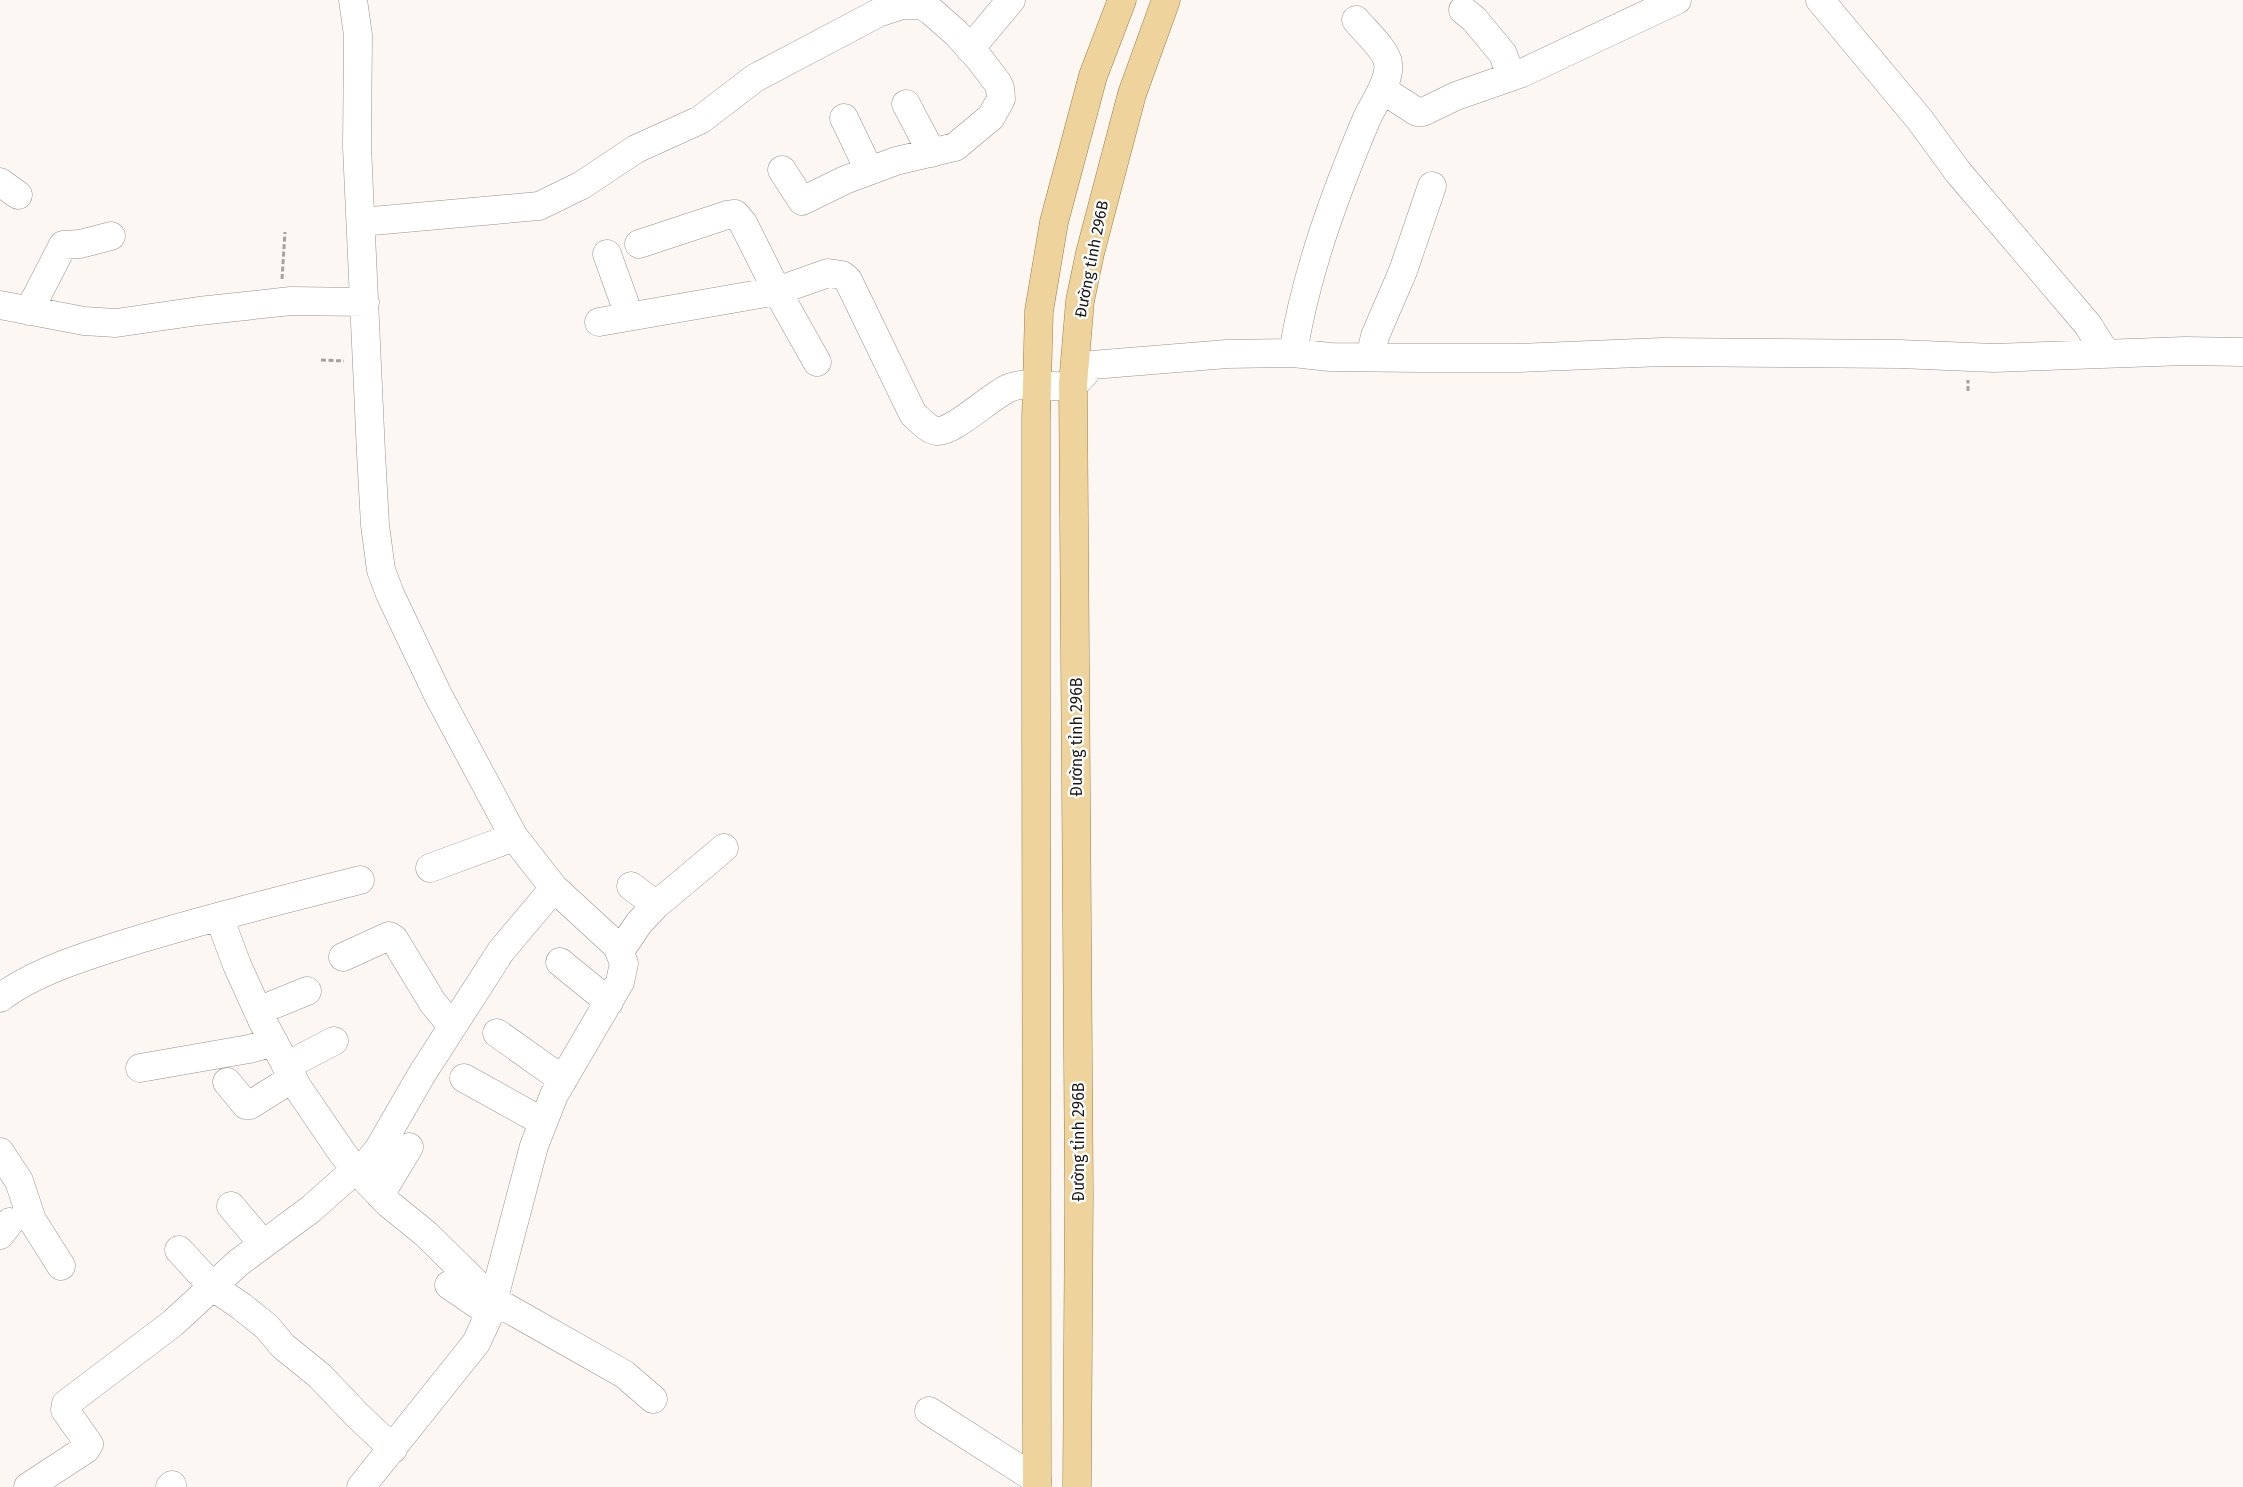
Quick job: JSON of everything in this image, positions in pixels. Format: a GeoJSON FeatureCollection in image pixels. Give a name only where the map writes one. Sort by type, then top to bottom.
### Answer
{"type":"FeatureCollection","features":[{"type":"Feature","properties":{"kind":"main road"},"geometry":{"type":"LineString","coordinates":[[1037,1483],[1035,1178],[1037,383],[1039,311],[1054,222],[1092,76],[1122,0]]}},
{"type":"Feature","properties":{"kind":"main road","name":"Đường tỉnh 296B"},"geometry":{"type":"LineString","coordinates":[[1077,1487],[1079,1183],[1074,384],[1080,301],[1090,253],[1132,94],[1166,0]]}},
{"type":"Feature","properties":{"kind":"street"},"geometry":{"type":"LineString","coordinates":[[353,0],[358,35],[357,147],[374,507],[381,570],[402,620],[438,695],[514,837],[554,888],[620,951],[624,963],[620,982],[562,1080],[543,1122],[519,1197],[492,1307],[476,1343],[361,1487]]}},
{"type":"Feature","properties":{"kind":"street"},"geometry":{"type":"LineString","coordinates":[[1383,90],[1417,112],[1423,112],[1456,96],[1511,77],[1568,53],[1677,0]]}},
{"type":"Feature","properties":{"kind":"street"},"geometry":{"type":"LineString","coordinates":[[1820,0],[1920,120],[1958,172],[2088,326],[2106,354]]}},
{"type":"Feature","properties":{"kind":"street"},"geometry":{"type":"LineString","coordinates":[[970,49],[1007,1]]}},
{"type":"Feature","properties":{"kind":"street"},"geometry":{"type":"LineString","coordinates":[[361,222],[540,206],[582,185],[636,149],[700,120],[755,78],[878,14],[902,5],[922,5],[931,11],[970,49],[1000,88],[1001,99],[991,117],[955,147],[896,161],[869,170],[802,201],[782,170]]}},
{"type":"Feature","properties":{"kind":"street"},"geometry":{"type":"LineString","coordinates":[[1463,10],[1503,54],[1511,77]]}},
{"type":"Feature","properties":{"kind":"street"},"geometry":{"type":"LineString","coordinates":[[1293,353],[1299,316],[1328,216],[1347,165],[1375,100],[1383,90],[1388,62],[1383,52],[1356,20]]}},
{"type":"Feature","properties":{"kind":"street"},"geometry":{"type":"LineString","coordinates":[[906,104],[932,153]]}},
{"type":"Feature","properties":{"kind":"street"},"geometry":{"type":"LineString","coordinates":[[844,118],[869,170]]}},
{"type":"Feature","properties":{"kind":"street"},"geometry":{"type":"LineString","coordinates":[[1370,357],[1375,336],[1403,271],[1432,186]]}},
{"type":"Feature","properties":{"kind":"street"},"geometry":{"type":"LineString","coordinates":[[639,244],[735,214],[743,223],[777,291],[817,362]]}},
{"type":"Feature","properties":{"kind":"street"},"geometry":{"type":"LineString","coordinates":[[29,310],[63,246],[80,244],[111,236]]}},
{"type":"Feature","properties":{"kind":"street"},"geometry":{"type":"LineString","coordinates":[[607,254],[629,315]]}},
{"type":"Feature","properties":{"kind":"street"},"geometry":{"type":"LineString","coordinates":[[599,322],[629,315],[777,291],[828,273],[842,275],[848,280],[913,414],[929,428],[937,431],[945,430],[957,423],[1009,388],[1037,383],[1049,386],[1074,384],[1092,365],[1217,355],[1293,353],[1330,357],[1517,358],[1662,352],[1900,354],[1994,358],[2185,351],[2243,352]]}},
{"type":"Feature","properties":{"kind":"street"},"geometry":{"type":"LineString","coordinates":[[0,305],[84,321],[116,323],[281,302],[365,302]]}},
{"type":"Feature","properties":{"kind":"street"},"geometry":{"type":"LineString","coordinates":[[430,868],[514,837]]}},
{"type":"Feature","properties":{"kind":"street"},"geometry":{"type":"LineString","coordinates":[[620,951],[639,923],[656,905],[724,848]]}},
{"type":"Feature","properties":{"kind":"street"},"geometry":{"type":"LineString","coordinates":[[0,998],[46,973],[104,950],[360,880]]}},
{"type":"Feature","properties":{"kind":"street"},"geometry":{"type":"LineString","coordinates":[[631,886],[656,905]]}},
{"type":"Feature","properties":{"kind":"street"},"geometry":{"type":"LineString","coordinates":[[28,1487],[86,1449],[89,1444],[65,1410],[66,1404],[173,1323],[238,1263],[311,1209],[358,1171],[378,1150],[452,1026],[501,951],[554,888]]}},
{"type":"Feature","properties":{"kind":"street"},"geometry":{"type":"LineString","coordinates":[[219,917],[258,1011],[284,1062],[343,1154],[380,1195],[426,1234],[492,1307]]}},
{"type":"Feature","properties":{"kind":"street"},"geometry":{"type":"LineString","coordinates":[[343,957],[389,936],[394,939],[433,1003],[452,1026]]}},
{"type":"Feature","properties":{"kind":"street"},"geometry":{"type":"LineString","coordinates":[[560,962],[609,1002]]}},
{"type":"Feature","properties":{"kind":"street"},"geometry":{"type":"LineString","coordinates":[[258,1011],[307,991]]}},
{"type":"Feature","properties":{"kind":"street"},"geometry":{"type":"LineString","coordinates":[[497,1034],[562,1080]]}},
{"type":"Feature","properties":{"kind":"street"},"geometry":{"type":"LineString","coordinates":[[227,1082],[246,1104],[250,1105],[284,1062],[334,1041]]}},
{"type":"Feature","properties":{"kind":"street"},"geometry":{"type":"LineString","coordinates":[[140,1068],[240,1051],[284,1062]]}},
{"type":"Feature","properties":{"kind":"street"},"geometry":{"type":"LineString","coordinates":[[464,1078],[543,1122]]}},
{"type":"Feature","properties":{"kind":"street"},"geometry":{"type":"LineString","coordinates":[[380,1195],[409,1147]]}},
{"type":"Feature","properties":{"kind":"street"},"geometry":{"type":"LineString","coordinates":[[0,1152],[19,1181],[32,1220],[61,1266]]}},
{"type":"Feature","properties":{"kind":"street"},"geometry":{"type":"LineString","coordinates":[[231,1206],[264,1244]]}},
{"type":"Feature","properties":{"kind":"street"},"geometry":{"type":"LineString","coordinates":[[179,1250],[213,1287],[248,1312],[320,1376],[392,1449]]}},
{"type":"Feature","properties":{"kind":"street"},"geometry":{"type":"LineString","coordinates":[[449,1285],[624,1374],[653,1400]]}},
{"type":"Feature","properties":{"kind":"street"},"geometry":{"type":"LineString","coordinates":[[929,1411],[1037,1483]]}},
{"type":"Feature","properties":{"kind":"path"},"geometry":{"type":"LineString","coordinates":[[281,302],[284,232]]}}]}
